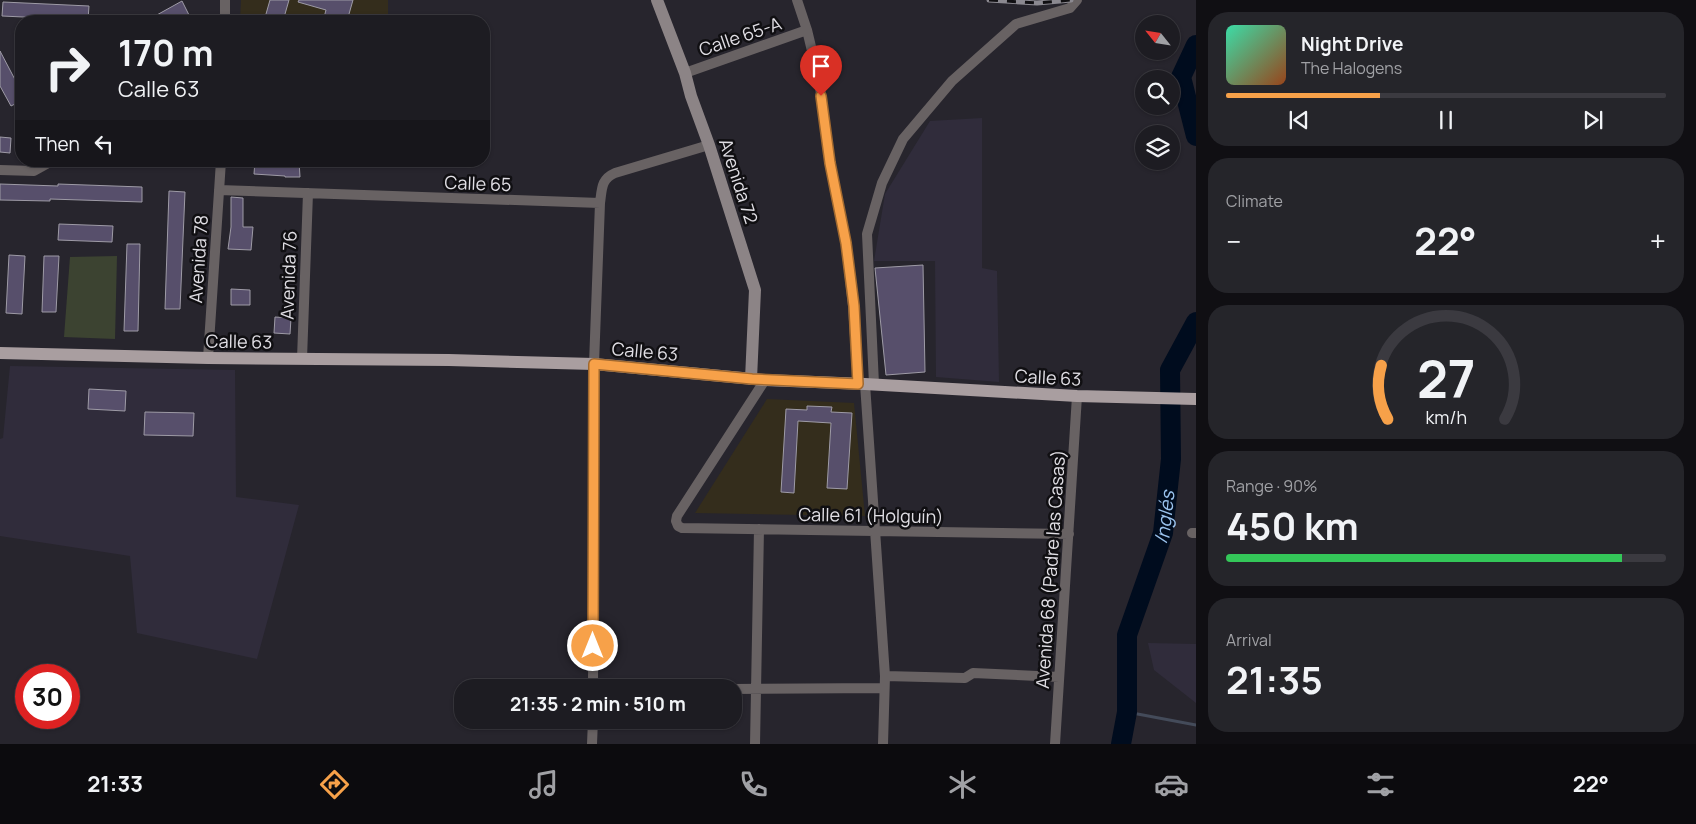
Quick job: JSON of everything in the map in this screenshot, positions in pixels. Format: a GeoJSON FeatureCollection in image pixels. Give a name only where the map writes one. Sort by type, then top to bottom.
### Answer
{"type":"FeatureCollection","features":[{"type":"Feature","properties":{"kind":"main road","name":"Calle 63"},"geometry":{"type":"LineString","coordinates":[[0,353],[594,364],[765,380],[1077,396],[1196,399]]}},
{"type":"Feature","properties":{"kind":"street"},"geometry":{"type":"LineString","coordinates":[[225,0],[225,15]]}},
{"type":"Feature","properties":{"kind":"street","name":"Avenida 72"},"geometry":{"type":"LineString","coordinates":[[657,0],[685,72],[691,96],[709,145],[755,290],[752,379]]}},
{"type":"Feature","properties":{"kind":"street"},"geometry":{"type":"LineString","coordinates":[[797,0],[807,30],[819,80],[830,163],[846,243],[866,384]]}},
{"type":"Feature","properties":{"kind":"street"},"geometry":{"type":"LineString","coordinates":[[883,744],[885,676],[866,384],[867,234],[882,183],[903,139],[952,81],[1016,24],[1070,8],[1077,0]]}},
{"type":"Feature","properties":{"kind":"street","name":"Calle 65-A"},"geometry":{"type":"LineString","coordinates":[[685,72],[807,30]]}},
{"type":"Feature","properties":{"kind":"street"},"geometry":{"type":"LineString","coordinates":[[593,679],[594,364],[600,203],[603,184],[610,175],[709,145]]}},
{"type":"Feature","properties":{"kind":"street"},"geometry":{"type":"LineString","coordinates":[[0,170],[34,171],[41,167]]}},
{"type":"Feature","properties":{"kind":"street","name":"Avenida 78"},"geometry":{"type":"LineString","coordinates":[[208,358],[221,167]]}},
{"type":"Feature","properties":{"kind":"street","name":"Calle 65"},"geometry":{"type":"LineString","coordinates":[[219,190],[600,203]]}},
{"type":"Feature","properties":{"kind":"street","name":"Avenida 76"},"geometry":{"type":"LineString","coordinates":[[302,359],[308,193]]}},
{"type":"Feature","properties":{"kind":"street","name":"Calle 61 (Holguín)"},"geometry":{"type":"LineString","coordinates":[[765,380],[677,516],[678,526],[682,528],[876,532],[1069,534]]}},
{"type":"Feature","properties":{"kind":"street","name":"Avenida 68 (Padre las Casas)"},"geometry":{"type":"LineString","coordinates":[[1054,744],[1077,396]]}},
{"type":"Feature","properties":{"kind":"street"},"geometry":{"type":"LineString","coordinates":[[755,744],[759,529]]}},
{"type":"Feature","properties":{"kind":"street"},"geometry":{"type":"LineString","coordinates":[[885,676],[1059,677]]}},
{"type":"Feature","properties":{"kind":"street"},"geometry":{"type":"LineString","coordinates":[[742,689],[884,688]]}},
{"type":"Feature","properties":{"kind":"street"},"geometry":{"type":"LineString","coordinates":[[592,744],[593,729]]}},
{"type":"Feature","properties":{"kind":"shaded area"},"geometry":{"type":"Polygon","coordinates":[[[241,0],[388,0],[388,15],[240,15],[241,0]]]}},
{"type":"Feature","properties":{"kind":"shaded area"},"geometry":{"type":"Polygon","coordinates":[[[982,118],[982,268],[997,271],[999,382],[936,377],[935,261],[874,261],[885,194],[930,121],[982,118]]]}},
{"type":"Feature","properties":{"kind":"shaded area"},"geometry":{"type":"Polygon","coordinates":[[[10,366],[235,370],[236,497],[299,505],[257,659],[137,633],[130,556],[0,536],[0,439],[3,438],[10,366]]]}},
{"type":"Feature","properties":{"kind":"shaded area"},"geometry":{"type":"Polygon","coordinates":[[[767,399],[854,403],[865,516],[695,513],[767,399]]]}},
{"type":"Feature","properties":{"kind":"shaded area"},"geometry":{"type":"Polygon","coordinates":[[[1148,643],[1196,644],[1196,703],[1154,670],[1148,643]]]}},
{"type":"Feature","properties":{"kind":"green space"},"geometry":{"type":"Polygon","coordinates":[[[117,256],[115,339],[64,337],[70,257],[117,256]]]}},
{"type":"Feature","properties":{"kind":"building"},"geometry":{"type":"Polygon","coordinates":[[[270,0],[289,0],[285,15],[266,15],[270,0]]]}},
{"type":"Feature","properties":{"kind":"building"},"geometry":{"type":"Polygon","coordinates":[[[299,0],[353,0],[349,15],[325,15],[326,10],[298,2],[299,0]]]}},
{"type":"Feature","properties":{"kind":"building"},"geometry":{"type":"Polygon","coordinates":[[[182,1],[189,15],[157,15],[182,1]]]}},
{"type":"Feature","properties":{"kind":"building"},"geometry":{"type":"Polygon","coordinates":[[[3,2],[89,6],[88,15],[2,16],[3,2]]]}},
{"type":"Feature","properties":{"kind":"building"},"geometry":{"type":"Polygon","coordinates":[[[0,51],[15,80],[15,104],[11,106],[0,86],[0,51]]]}},
{"type":"Feature","properties":{"kind":"building"},"geometry":{"type":"Polygon","coordinates":[[[0,137],[11,138],[10,153],[0,152],[0,137]]]}},
{"type":"Feature","properties":{"kind":"building"},"geometry":{"type":"Polygon","coordinates":[[[255,167],[299,167],[300,177],[285,177],[254,174],[255,167]]]}},
{"type":"Feature","properties":{"kind":"building"},"geometry":{"type":"Polygon","coordinates":[[[0,184],[142,187],[142,202],[50,199],[50,201],[0,200],[0,184]]]}},
{"type":"Feature","properties":{"kind":"building"},"geometry":{"type":"Polygon","coordinates":[[[169,191],[185,192],[180,309],[165,309],[169,191]]]}},
{"type":"Feature","properties":{"kind":"building"},"geometry":{"type":"Polygon","coordinates":[[[231,197],[243,198],[243,227],[253,227],[251,250],[228,249],[231,227],[231,197]]]}},
{"type":"Feature","properties":{"kind":"building"},"geometry":{"type":"Polygon","coordinates":[[[59,224],[113,226],[112,242],[58,240],[59,224]]]}},
{"type":"Feature","properties":{"kind":"building"},"geometry":{"type":"Polygon","coordinates":[[[127,244],[140,244],[138,331],[124,331],[127,244]]]}},
{"type":"Feature","properties":{"kind":"building"},"geometry":{"type":"Polygon","coordinates":[[[9,255],[25,256],[22,314],[6,313],[9,255]]]}},
{"type":"Feature","properties":{"kind":"building"},"geometry":{"type":"Polygon","coordinates":[[[44,256],[59,256],[56,312],[42,312],[44,256]]]}},
{"type":"Feature","properties":{"kind":"building"},"geometry":{"type":"Polygon","coordinates":[[[923,265],[925,372],[886,375],[875,268],[923,265]]]}},
{"type":"Feature","properties":{"kind":"building"},"geometry":{"type":"Polygon","coordinates":[[[231,289],[250,290],[250,305],[231,305],[231,289]]]}},
{"type":"Feature","properties":{"kind":"building"},"geometry":{"type":"Polygon","coordinates":[[[275,317],[291,318],[290,334],[274,333],[275,317]]]}},
{"type":"Feature","properties":{"kind":"building"},"geometry":{"type":"Polygon","coordinates":[[[89,389],[126,391],[125,411],[88,409],[89,389]]]}},
{"type":"Feature","properties":{"kind":"building"},"geometry":{"type":"Polygon","coordinates":[[[807,406],[832,407],[831,412],[852,413],[847,489],[827,488],[831,423],[798,421],[794,493],[781,492],[786,409],[807,410],[807,406]]]}},
{"type":"Feature","properties":{"kind":"building"},"geometry":{"type":"Polygon","coordinates":[[[145,412],[194,413],[193,436],[144,435],[145,412]]]}},
{"type":"Feature","properties":{"kind":"waterway","name":"Inglés"},"geometry":{"type":"LineString","coordinates":[[1196,45],[1181,77],[1196,136]]}},
{"type":"Feature","properties":{"kind":"waterway","name":"Inglés"},"geometry":{"type":"LineString","coordinates":[[1121,744],[1127,712],[1127,635],[1163,533],[1171,459],[1170,370],[1196,322]]}},
{"type":"Feature","properties":{"kind":"waterway","name":"Inglés"},"geometry":{"type":"LineString","coordinates":[[1127,712],[1196,725]]}},
{"type":"Feature","properties":{"kind":"railway"},"geometry":{"type":"LineString","coordinates":[[989,0],[1037,3],[1071,0]]}},
{"type":"Feature","properties":{"kind":"route"},"geometry":{"type":"LineString","coordinates":[[593,646],[594,364],[752,379],[858,384],[854,306],[846,243],[830,163],[821,96]]}}]}
